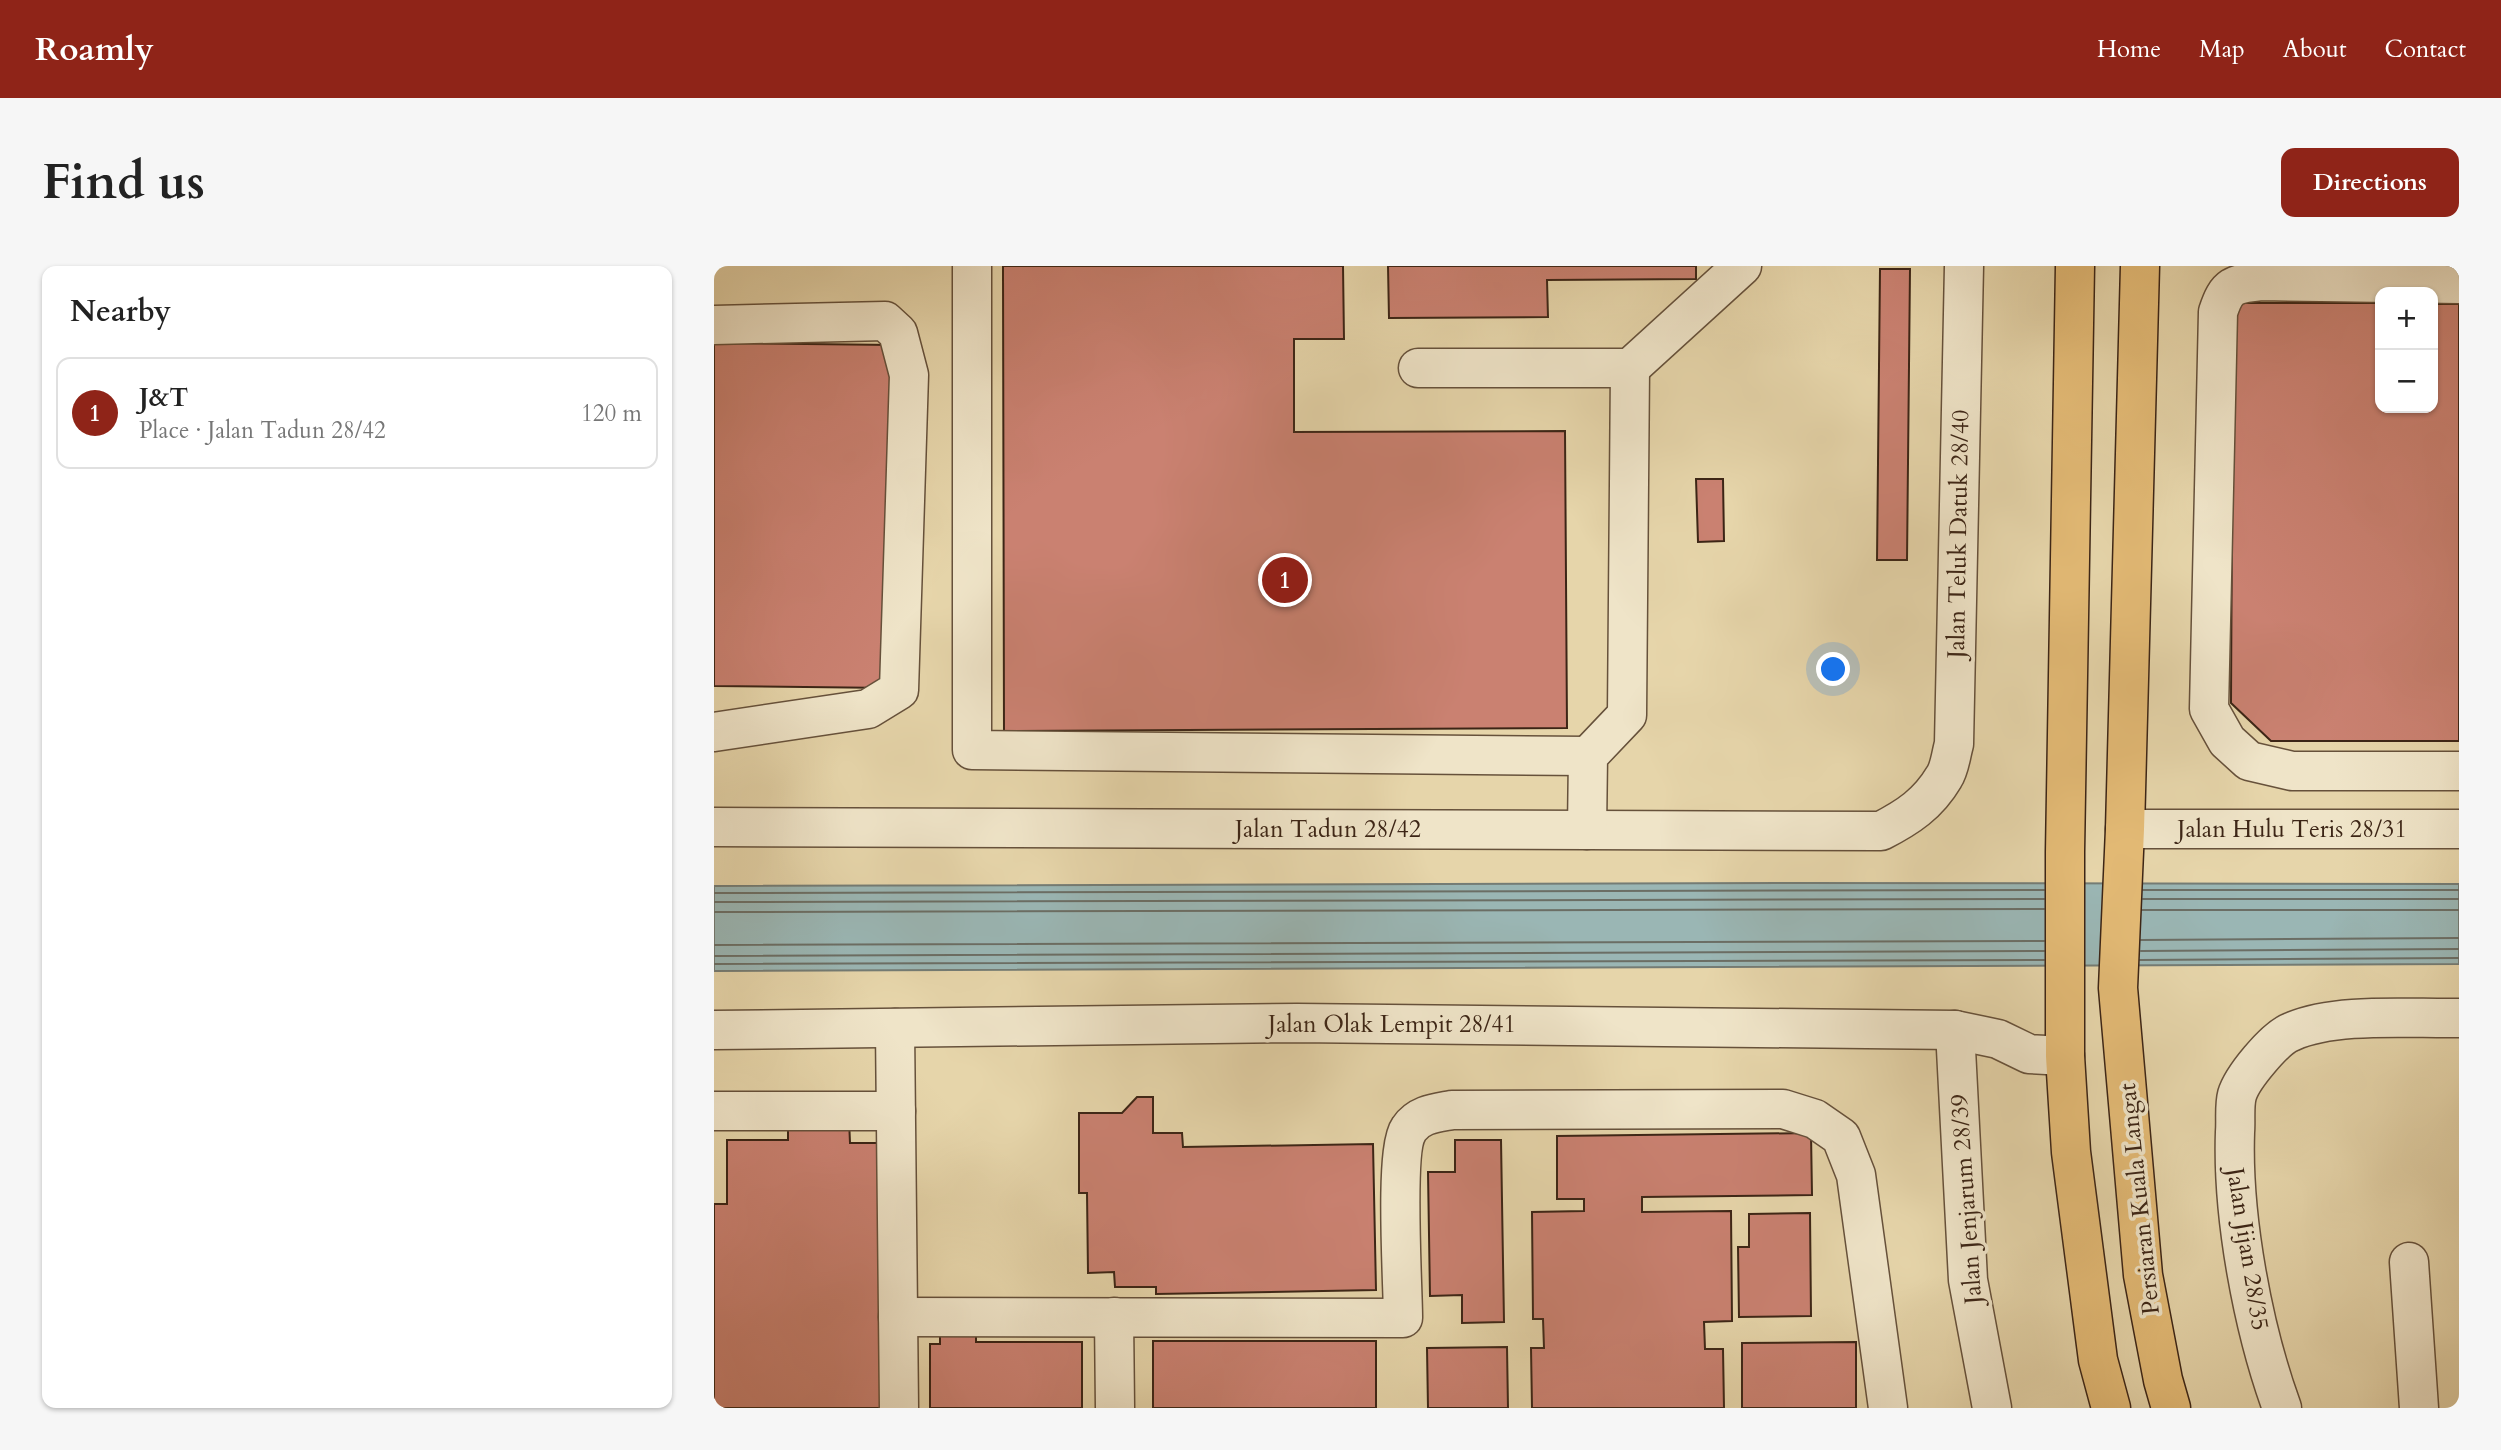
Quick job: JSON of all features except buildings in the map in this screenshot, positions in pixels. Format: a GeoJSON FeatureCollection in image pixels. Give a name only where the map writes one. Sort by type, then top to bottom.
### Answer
{"type":"FeatureCollection","features":[{"type":"Feature","properties":{"kind":"main road"},"geometry":{"type":"LineString","coordinates":[[2076,266],[2066,852],[2066,1056],[2071,1153],[2085,1263],[2098,1360],[2111,1408]]}},
{"type":"Feature","properties":{"kind":"main road","name":"Persiaran Kuala Langat"},"geometry":{"type":"LineString","coordinates":[[2140,266],[2118,988],[2143,1275],[2163,1380],[2172,1408]]}},
{"type":"Feature","properties":{"kind":"street"},"geometry":{"type":"LineString","coordinates":[[972,266],[972,750],[1588,755]]}},
{"type":"Feature","properties":{"kind":"street"},"geometry":{"type":"LineString","coordinates":[[1419,369],[1630,368],[1742,266]]}},
{"type":"Feature","properties":{"kind":"street","name":"Jalan Teluk Datuk 28/40"},"geometry":{"type":"LineString","coordinates":[[1930,795],[1946,775],[1954,744],[1964,266]]}},
{"type":"Feature","properties":{"kind":"street"},"geometry":{"type":"LineString","coordinates":[[2459,284],[2261,281],[2239,284],[2224,293],[2218,312],[2209,709],[2228,741],[2249,761],[2292,771],[2459,771]]}},
{"type":"Feature","properties":{"kind":"street"},"geometry":{"type":"LineString","coordinates":[[714,325],[885,321],[898,333],[909,375],[899,690],[868,709],[714,732]]}},
{"type":"Feature","properties":{"kind":"street"},"geometry":{"type":"LineString","coordinates":[[1587,830],[1588,755],[1627,715],[1630,368]]}},
{"type":"Feature","properties":{"kind":"street","name":"Jalan Tadun 28/42"},"geometry":{"type":"LineString","coordinates":[[714,827],[1881,831],[1910,816],[1930,795]]}},
{"type":"Feature","properties":{"kind":"street","name":"Jalan Hulu Teris 28/31"},"geometry":{"type":"LineString","coordinates":[[2124,845],[2459,829]]}},
{"type":"Feature","properties":{"kind":"street","name":"Jalan Jijan 28/35"},"geometry":{"type":"LineString","coordinates":[[2282,1408],[2272,1380],[2255,1311],[2242,1234],[2234,1162],[2237,1096],[2263,1054],[2288,1032],[2316,1024],[2353,1020],[2459,1018]]}},
{"type":"Feature","properties":{"kind":"street","name":"Jalan Olak Lempit 28/41"},"geometry":{"type":"LineString","coordinates":[[714,1030],[1297,1023],[1955,1030],[1998,1039],[2029,1054],[2066,1056]]}},
{"type":"Feature","properties":{"kind":"street"},"geometry":{"type":"LineString","coordinates":[[895,1028],[899,1408]]}},
{"type":"Feature","properties":{"kind":"street","name":"Jalan Jenjarum 28/39"},"geometry":{"type":"LineString","coordinates":[[1955,1030],[1968,1280],[1992,1408]]}},
{"type":"Feature","properties":{"kind":"street"},"geometry":{"type":"LineString","coordinates":[[898,1317],[1403,1318],[1401,1157],[1408,1129],[1424,1115],[1452,1110],[1783,1110],[1815,1119],[1842,1138],[1856,1175],[1888,1408]]}},
{"type":"Feature","properties":{"kind":"street"},"geometry":{"type":"LineString","coordinates":[[714,1111],[896,1111]]}},
{"type":"Feature","properties":{"kind":"street"},"geometry":{"type":"LineString","coordinates":[[2409,1262],[2419,1408]]}},
{"type":"Feature","properties":{"kind":"street"},"geometry":{"type":"LineString","coordinates":[[1114,1317],[1115,1408]]}},
{"type":"Feature","properties":{"kind":"water"},"geometry":{"type":"Polygon","coordinates":[[[2459,884],[2459,964],[714,971],[714,886],[2459,884]]]}},
{"type":"Feature","properties":{"kind":"place","name":"J&T"},"geometry":{"type":"Point","coordinates":[1285,580]}}]}
